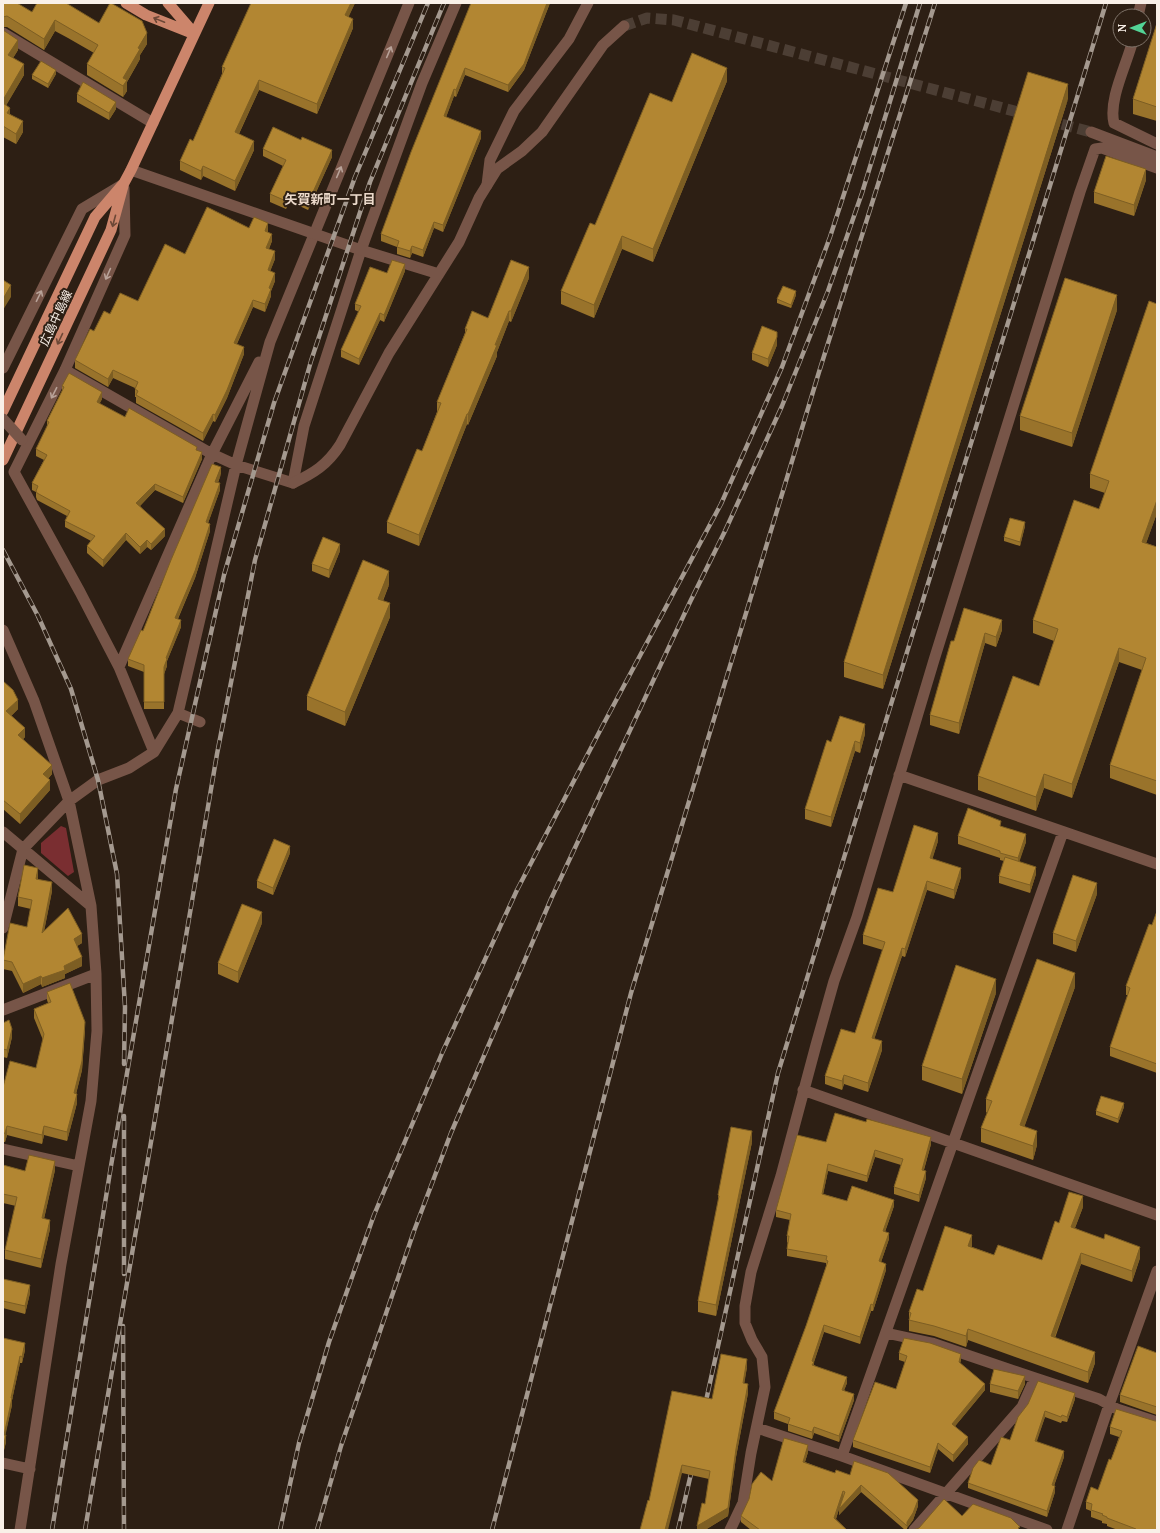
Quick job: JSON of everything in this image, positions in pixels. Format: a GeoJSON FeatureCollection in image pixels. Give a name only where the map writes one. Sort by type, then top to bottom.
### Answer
{"type":"FeatureCollection","features":[{"type":"Feature","properties":{"kind":"main road"},"geometry":{"type":"LineString","coordinates":[[126,3],[146,15],[194,34]]}},
{"type":"Feature","properties":{"kind":"main road"},"geometry":{"type":"LineString","coordinates":[[168,3],[194,34]]}},
{"type":"Feature","properties":{"kind":"main road","name":"広島中島線"},"geometry":{"type":"LineString","coordinates":[[3,411],[95,217],[124,183],[131,170],[209,3]]}},
{"type":"Feature","properties":{"kind":"main road","name":"広島中島線"},"geometry":{"type":"LineString","coordinates":[[3,460],[111,230],[124,183]]}},
{"type":"Feature","properties":{"kind":"street"},"geometry":{"type":"LineString","coordinates":[[119,667],[212,454],[270,342],[410,3]]}},
{"type":"Feature","properties":{"kind":"street"},"geometry":{"type":"LineString","coordinates":[[293,483],[304,426],[361,250],[422,83],[456,3]]}},
{"type":"Feature","properties":{"kind":"street"},"geometry":{"type":"LineString","coordinates":[[486,185],[490,160],[514,111],[569,39],[588,3]]}},
{"type":"Feature","properties":{"kind":"street"},"geometry":{"type":"LineString","coordinates":[[65,370],[212,454],[236,464],[293,483],[314,473],[333,455],[340,446],[389,353],[459,242],[486,185],[496,170],[522,151],[542,132],[603,45],[624,26]]}},
{"type":"Feature","properties":{"kind":"street"},"geometry":{"type":"LineString","coordinates":[[3,32],[153,124]]}},
{"type":"Feature","properties":{"kind":"street"},"geometry":{"type":"LineString","coordinates":[[1131,48],[1119,80],[1112,115],[1114,123],[1157,144]]}},
{"type":"Feature","properties":{"kind":"street"},"geometry":{"type":"LineString","coordinates":[[1091,132],[1157,156]]}},
{"type":"Feature","properties":{"kind":"street"},"geometry":{"type":"LineString","coordinates":[[732,1530],[743,1503],[751,1453],[765,1387],[762,1357],[752,1340],[745,1323],[745,1306],[751,1272],[781,1176],[834,981],[857,917],[899,774],[962,570],[1080,192],[1095,149],[1102,148],[1157,168]]}},
{"type":"Feature","properties":{"kind":"street"},"geometry":{"type":"LineString","coordinates":[[131,170],[361,250],[439,274]]}},
{"type":"Feature","properties":{"kind":"street"},"geometry":{"type":"LineString","coordinates":[[3,368],[82,209],[124,183]]}},
{"type":"Feature","properties":{"kind":"street"},"geometry":{"type":"LineString","coordinates":[[124,183],[125,235],[65,370],[24,443],[14,472],[80,592],[119,667],[154,752]]}},
{"type":"Feature","properties":{"kind":"street"},"geometry":{"type":"LineString","coordinates":[[3,928],[23,849],[69,802],[98,780],[129,768],[154,752],[178,713],[236,464],[270,342]]}},
{"type":"Feature","properties":{"kind":"street"},"geometry":{"type":"LineString","coordinates":[[3,419],[24,443]]}},
{"type":"Feature","properties":{"kind":"street"},"geometry":{"type":"LineString","coordinates":[[4,637],[34,701],[69,802],[91,906],[96,974],[98,1032],[91,1101],[61,1264],[20,1530]]}},
{"type":"Feature","properties":{"kind":"street"},"geometry":{"type":"LineString","coordinates":[[178,713],[200,722]]}},
{"type":"Feature","properties":{"kind":"street"},"geometry":{"type":"LineString","coordinates":[[899,774],[1157,864]]}},
{"type":"Feature","properties":{"kind":"street"},"geometry":{"type":"LineString","coordinates":[[3,832],[91,906]]}},
{"type":"Feature","properties":{"kind":"street"},"geometry":{"type":"LineString","coordinates":[[842,1456],[1063,832]]}},
{"type":"Feature","properties":{"kind":"street"},"geometry":{"type":"LineString","coordinates":[[3,1010],[96,974]]}},
{"type":"Feature","properties":{"kind":"street"},"geometry":{"type":"LineString","coordinates":[[804,1090],[1157,1215]]}},
{"type":"Feature","properties":{"kind":"street"},"geometry":{"type":"LineString","coordinates":[[3,1149],[79,1166]]}},
{"type":"Feature","properties":{"kind":"street"},"geometry":{"type":"LineString","coordinates":[[1067,1530],[1109,1405],[1157,1271]]}},
{"type":"Feature","properties":{"kind":"street"},"geometry":{"type":"LineString","coordinates":[[886,1333],[932,1343],[1099,1399],[1117,1409],[1157,1422]]}},
{"type":"Feature","properties":{"kind":"street"},"geometry":{"type":"LineString","coordinates":[[914,1530],[1022,1407],[1036,1378]]}},
{"type":"Feature","properties":{"kind":"street"},"geometry":{"type":"LineString","coordinates":[[757,1428],[842,1456],[1047,1530]]}},
{"type":"Feature","properties":{"kind":"street"},"geometry":{"type":"LineString","coordinates":[[3,1463],[30,1469]]}},
{"type":"Feature","properties":{"kind":"shaded area"},"geometry":{"type":"Polygon","coordinates":[[[61,826],[66,828],[74,872],[68,876],[41,853],[41,843],[61,826]]]}},
{"type":"Feature","properties":{"kind":"building"},"geometry":{"type":"Polygon","coordinates":[[[3,3],[17,3],[32,12],[37,3],[66,3],[99,23],[111,3],[142,21],[147,33],[138,48],[140,49],[123,78],[127,80],[123,86],[87,64],[98,45],[55,20],[44,39],[7,16],[3,17],[3,3]]]}},
{"type":"Feature","properties":{"kind":"building"},"geometry":{"type":"Polygon","coordinates":[[[251,3],[351,3],[345,15],[353,19],[317,104],[259,80],[235,132],[254,141],[235,181],[203,166],[201,171],[180,161],[190,139],[193,141],[225,68],[222,67],[251,3]]]}},
{"type":"Feature","properties":{"kind":"building"},"geometry":{"type":"Polygon","coordinates":[[[471,3],[547,3],[524,64],[508,85],[465,68],[456,90],[454,89],[444,116],[481,131],[443,225],[434,222],[423,250],[412,246],[410,251],[397,247],[399,241],[381,234],[411,152],[471,3]]]}},
{"type":"Feature","properties":{"kind":"building"},"geometry":{"type":"Polygon","coordinates":[[[1157,23],[1157,107],[1133,99],[1149,48],[1152,48],[1152,39],[1157,23]]]}},
{"type":"Feature","properties":{"kind":"building"},"geometry":{"type":"Polygon","coordinates":[[[3,30],[18,40],[8,55],[24,64],[3,100],[3,30]]]}},
{"type":"Feature","properties":{"kind":"building"},"geometry":{"type":"Polygon","coordinates":[[[692,53],[727,68],[653,249],[622,236],[594,305],[561,291],[590,223],[595,225],[650,93],[672,102],[692,53]]]}},
{"type":"Feature","properties":{"kind":"building"},"geometry":{"type":"Polygon","coordinates":[[[41,61],[56,70],[48,84],[32,75],[41,61]]]}},
{"type":"Feature","properties":{"kind":"building"},"geometry":{"type":"Polygon","coordinates":[[[1028,72],[1068,84],[883,675],[844,662],[1028,72]]]}},
{"type":"Feature","properties":{"kind":"building"},"geometry":{"type":"Polygon","coordinates":[[[83,82],[116,102],[109,113],[77,94],[83,82]]]}},
{"type":"Feature","properties":{"kind":"building"},"geometry":{"type":"Polygon","coordinates":[[[3,103],[10,108],[7,113],[23,121],[16,134],[3,126],[3,103]]]}},
{"type":"Feature","properties":{"kind":"building"},"geometry":{"type":"Polygon","coordinates":[[[273,127],[301,140],[302,137],[332,150],[308,203],[289,194],[286,201],[270,194],[286,160],[263,149],[273,127]]]}},
{"type":"Feature","properties":{"kind":"building"},"geometry":{"type":"Polygon","coordinates":[[[1106,156],[1146,169],[1134,205],[1094,192],[1106,156]]]}},
{"type":"Feature","properties":{"kind":"building"},"geometry":{"type":"Polygon","coordinates":[[[207,207],[249,228],[254,217],[268,223],[265,231],[272,234],[266,248],[275,251],[268,270],[275,273],[265,304],[253,300],[234,343],[244,347],[227,390],[215,415],[213,414],[203,433],[136,395],[138,391],[135,389],[138,382],[113,370],[108,379],[75,360],[90,329],[94,331],[104,311],[110,314],[120,293],[138,301],[165,244],[185,254],[207,207]]]}},
{"type":"Feature","properties":{"kind":"building"},"geometry":{"type":"Polygon","coordinates":[[[392,260],[405,264],[384,315],[380,313],[359,359],[341,350],[361,306],[355,304],[370,267],[387,273],[392,260]]]}},
{"type":"Feature","properties":{"kind":"building"},"geometry":{"type":"Polygon","coordinates":[[[511,260],[529,267],[495,345],[497,345],[467,414],[419,535],[387,522],[417,449],[422,451],[441,403],[437,402],[467,329],[465,329],[472,311],[488,318],[511,260]]]}},
{"type":"Feature","properties":{"kind":"building"},"geometry":{"type":"Polygon","coordinates":[[[1065,278],[1117,295],[1072,433],[1020,416],[1065,278]]]}},
{"type":"Feature","properties":{"kind":"building"},"geometry":{"type":"Polygon","coordinates":[[[3,280],[11,285],[3,299],[3,280]]]}},
{"type":"Feature","properties":{"kind":"building"},"geometry":{"type":"Polygon","coordinates":[[[783,286],[796,291],[791,305],[777,299],[783,286]]]}},
{"type":"Feature","properties":{"kind":"building"},"geometry":{"type":"Polygon","coordinates":[[[1149,301],[1157,304],[1157,500],[1142,542],[1157,547],[1157,781],[1110,765],[1146,658],[1119,648],[1072,784],[1044,774],[1036,797],[978,776],[1013,676],[1039,686],[1058,629],[1033,620],[1074,500],[1099,509],[1109,481],[1090,474],[1149,301]]]}},
{"type":"Feature","properties":{"kind":"building"},"geometry":{"type":"Polygon","coordinates":[[[762,326],[777,332],[777,337],[768,359],[752,353],[762,326]]]}},
{"type":"Feature","properties":{"kind":"building"},"geometry":{"type":"Polygon","coordinates":[[[69,373],[102,392],[97,402],[125,417],[129,408],[197,447],[196,450],[202,452],[183,497],[155,484],[136,503],[165,529],[151,544],[147,540],[140,547],[126,533],[103,560],[87,546],[95,536],[65,521],[70,511],[37,493],[36,491],[38,486],[32,483],[47,455],[36,449],[49,422],[47,421],[64,387],[62,386],[69,373]]]}},
{"type":"Feature","properties":{"kind":"building"},"geometry":{"type":"Polygon","coordinates":[[[212,464],[221,467],[215,482],[220,483],[206,522],[210,524],[195,571],[175,618],[181,620],[164,667],[164,702],[144,702],[144,665],[128,659],[141,630],[143,631],[171,560],[212,464]]]}},
{"type":"Feature","properties":{"kind":"building"},"geometry":{"type":"Polygon","coordinates":[[[1010,518],[1025,522],[1020,542],[1004,537],[1010,518]]]}},
{"type":"Feature","properties":{"kind":"building"},"geometry":{"type":"Polygon","coordinates":[[[323,537],[340,544],[329,570],[312,564],[323,537]]]}},
{"type":"Feature","properties":{"kind":"building"},"geometry":{"type":"Polygon","coordinates":[[[363,560],[389,571],[378,599],[390,603],[345,712],[307,696],[363,560]]]}},
{"type":"Feature","properties":{"kind":"building"},"geometry":{"type":"Polygon","coordinates":[[[964,608],[1002,620],[996,637],[985,633],[959,723],[930,715],[951,641],[954,641],[964,608]]]}},
{"type":"Feature","properties":{"kind":"building"},"geometry":{"type":"Polygon","coordinates":[[[3,681],[13,690],[18,700],[6,711],[25,728],[18,735],[52,765],[43,774],[50,780],[20,814],[3,800],[3,681]]]}},
{"type":"Feature","properties":{"kind":"building"},"geometry":{"type":"Polygon","coordinates":[[[840,716],[865,724],[860,743],[855,741],[831,817],[805,809],[827,740],[831,742],[840,716]]]}},
{"type":"Feature","properties":{"kind":"building"},"geometry":{"type":"Polygon","coordinates":[[[968,808],[1001,821],[1000,826],[1026,834],[1018,858],[1000,853],[1000,851],[958,836],[968,808]]]}},
{"type":"Feature","properties":{"kind":"building"},"geometry":{"type":"Polygon","coordinates":[[[914,825],[938,833],[930,858],[961,868],[954,890],[927,881],[905,949],[902,948],[872,1038],[882,1041],[868,1083],[844,1075],[842,1081],[825,1076],[841,1029],[855,1033],[885,942],[863,935],[878,888],[893,892],[914,825]]]}},
{"type":"Feature","properties":{"kind":"building"},"geometry":{"type":"Polygon","coordinates":[[[274,839],[290,846],[273,888],[257,881],[274,839]]]}},
{"type":"Feature","properties":{"kind":"building"},"geometry":{"type":"Polygon","coordinates":[[[1005,857],[1036,867],[1030,885],[999,876],[1005,857]]]}},
{"type":"Feature","properties":{"kind":"building"},"geometry":{"type":"Polygon","coordinates":[[[24,865],[38,868],[36,879],[52,882],[42,933],[68,908],[82,934],[74,939],[82,957],[64,966],[65,970],[42,978],[41,976],[23,984],[12,962],[3,960],[10,923],[27,927],[32,900],[18,897],[24,865]]]}},
{"type":"Feature","properties":{"kind":"building"},"geometry":{"type":"Polygon","coordinates":[[[1073,875],[1097,883],[1076,941],[1053,933],[1073,875]]]}},
{"type":"Feature","properties":{"kind":"building"},"geometry":{"type":"Polygon","coordinates":[[[242,904],[262,912],[238,972],[218,963],[242,904]]]}},
{"type":"Feature","properties":{"kind":"building"},"geometry":{"type":"Polygon","coordinates":[[[1157,911],[1157,1064],[1110,1047],[1130,988],[1126,986],[1149,924],[1152,925],[1157,911]]]}},
{"type":"Feature","properties":{"kind":"building"},"geometry":{"type":"Polygon","coordinates":[[[1037,959],[1075,973],[1020,1125],[1037,1131],[1033,1146],[981,1128],[992,1101],[986,1099],[1037,959]]]}},
{"type":"Feature","properties":{"kind":"building"},"geometry":{"type":"Polygon","coordinates":[[[956,965],[996,979],[962,1079],[922,1066],[956,965]]]}},
{"type":"Feature","properties":{"kind":"building"},"geometry":{"type":"Polygon","coordinates":[[[70,983],[85,1022],[82,1061],[74,1093],[77,1094],[67,1132],[44,1126],[42,1135],[7,1126],[5,1133],[3,1134],[3,1087],[10,1061],[36,1068],[44,1034],[34,1009],[51,1002],[47,992],[70,983]]]}},
{"type":"Feature","properties":{"kind":"building"},"geometry":{"type":"Polygon","coordinates":[[[9,1020],[12,1029],[7,1050],[3,1049],[3,1023],[9,1020]]]}},
{"type":"Feature","properties":{"kind":"building"},"geometry":{"type":"Polygon","coordinates":[[[1101,1096],[1124,1103],[1118,1119],[1096,1111],[1101,1096]]]}},
{"type":"Feature","properties":{"kind":"building"},"geometry":{"type":"Polygon","coordinates":[[[835,1113],[866,1122],[867,1119],[931,1137],[922,1170],[926,1171],[919,1195],[894,1187],[903,1159],[875,1150],[867,1176],[828,1164],[822,1194],[847,1201],[852,1186],[894,1200],[883,1231],[889,1233],[879,1261],[886,1264],[873,1305],[871,1304],[860,1337],[824,1325],[812,1361],[814,1362],[812,1365],[847,1377],[842,1390],[854,1394],[839,1436],[814,1427],[812,1432],[788,1424],[790,1418],[774,1412],[828,1261],[826,1260],[827,1256],[787,1249],[789,1236],[787,1236],[791,1214],[776,1210],[797,1135],[826,1142],[835,1113]]]}},
{"type":"Feature","properties":{"kind":"building"},"geometry":{"type":"Polygon","coordinates":[[[731,1127],[752,1131],[716,1305],[698,1301],[731,1127]]]}},
{"type":"Feature","properties":{"kind":"building"},"geometry":{"type":"Polygon","coordinates":[[[29,1155],[55,1161],[42,1218],[50,1220],[41,1259],[5,1250],[17,1197],[3,1194],[3,1165],[25,1171],[29,1155]]]}},
{"type":"Feature","properties":{"kind":"building"},"geometry":{"type":"Polygon","coordinates":[[[1069,1192],[1083,1196],[1071,1227],[1104,1239],[1105,1234],[1140,1247],[1132,1271],[1081,1253],[1051,1336],[1095,1352],[1088,1372],[968,1329],[966,1336],[909,1320],[911,1313],[909,1312],[917,1289],[923,1291],[945,1226],[972,1235],[968,1246],[994,1255],[998,1245],[1042,1260],[1055,1221],[1059,1223],[1069,1192]]]}},
{"type":"Feature","properties":{"kind":"building"},"geometry":{"type":"Polygon","coordinates":[[[3,1279],[30,1285],[25,1306],[3,1301],[3,1279]]]}},
{"type":"Feature","properties":{"kind":"building"},"geometry":{"type":"Polygon","coordinates":[[[3,1338],[25,1343],[22,1357],[20,1356],[11,1398],[3,1447],[3,1338]]]}},
{"type":"Feature","properties":{"kind":"building"},"geometry":{"type":"Polygon","coordinates":[[[904,1338],[930,1343],[961,1354],[959,1362],[985,1384],[952,1424],[968,1437],[953,1455],[938,1443],[930,1467],[853,1440],[875,1382],[896,1389],[907,1356],[899,1353],[904,1338]]]}},
{"type":"Feature","properties":{"kind":"building"},"geometry":{"type":"Polygon","coordinates":[[[1138,1346],[1157,1353],[1157,1407],[1120,1395],[1138,1346]]]}},
{"type":"Feature","properties":{"kind":"building"},"geometry":{"type":"Polygon","coordinates":[[[721,1354],[747,1359],[743,1383],[748,1384],[736,1449],[728,1508],[697,1526],[702,1503],[705,1504],[710,1471],[682,1465],[665,1530],[640,1530],[648,1500],[649,1501],[672,1391],[712,1399],[721,1354]]]}},
{"type":"Feature","properties":{"kind":"building"},"geometry":{"type":"Polygon","coordinates":[[[994,1369],[1025,1376],[1018,1391],[990,1384],[994,1369]]]}},
{"type":"Feature","properties":{"kind":"building"},"geometry":{"type":"Polygon","coordinates":[[[1038,1381],[1075,1393],[1067,1417],[1062,1415],[1061,1417],[1045,1411],[1035,1441],[1064,1451],[1052,1485],[1055,1486],[1047,1511],[968,1483],[973,1468],[979,1460],[991,1465],[1001,1437],[1010,1440],[1018,1417],[1028,1404],[1038,1381]]]}},
{"type":"Feature","properties":{"kind":"building"},"geometry":{"type":"Polygon","coordinates":[[[1116,1409],[1157,1421],[1157,1530],[1136,1530],[1107,1518],[1102,1515],[1103,1514],[1091,1510],[1092,1504],[1086,1502],[1091,1487],[1098,1490],[1109,1459],[1111,1460],[1122,1431],[1110,1427],[1116,1409]]]}},
{"type":"Feature","properties":{"kind":"building"},"geometry":{"type":"Polygon","coordinates":[[[784,1438],[808,1445],[803,1462],[835,1473],[836,1470],[850,1475],[854,1461],[888,1473],[918,1500],[913,1513],[907,1522],[907,1526],[861,1485],[839,1509],[845,1492],[843,1491],[834,1518],[847,1530],[760,1530],[741,1516],[749,1499],[752,1484],[761,1472],[772,1481],[784,1438]]]}},
{"type":"Feature","properties":{"kind":"building"},"geometry":{"type":"Polygon","coordinates":[[[944,1499],[962,1516],[973,1504],[1011,1518],[1020,1527],[1018,1528],[1020,1530],[913,1530],[919,1528],[944,1499]]]}},
{"type":"Feature","properties":{"kind":"tunnel"},"geometry":{"type":"LineString","coordinates":[[624,26],[647,18],[674,20],[1029,115]]}},
{"type":"Feature","properties":{"kind":"tunnel"},"geometry":{"type":"LineString","coordinates":[[1046,120],[1091,132]]}},
{"type":"Feature","properties":{"kind":"railway"},"geometry":{"type":"LineString","coordinates":[[52,1530],[111,1166],[176,789],[224,575],[274,403],[355,177],[428,3]]}},
{"type":"Feature","properties":{"kind":"railway"},"geometry":{"type":"LineString","coordinates":[[85,1530],[217,754],[255,560],[311,361],[370,182],[444,3]]}},
{"type":"Feature","properties":{"kind":"railway"},"geometry":{"type":"LineString","coordinates":[[280,1530],[299,1443],[329,1342],[374,1215],[443,1051],[517,890],[721,504],[782,367],[830,237],[906,3]]}},
{"type":"Feature","properties":{"kind":"railway"},"geometry":{"type":"LineString","coordinates":[[317,1530],[341,1446],[414,1231],[451,1133],[551,899],[690,602],[725,531],[782,406],[828,291],[862,193],[920,3]]}},
{"type":"Feature","properties":{"kind":"railway"},"geometry":{"type":"LineString","coordinates":[[492,1530],[631,993],[819,372],[935,3]]}},
{"type":"Feature","properties":{"kind":"railway"},"geometry":{"type":"LineString","coordinates":[[704,1410],[778,1073],[1106,3]]}},
{"type":"Feature","properties":{"kind":"railway"},"geometry":{"type":"LineString","coordinates":[[3,550],[38,616],[71,689],[98,780],[117,874],[125,1007],[124,1064]]}},
{"type":"Feature","properties":{"kind":"railway"},"geometry":{"type":"LineString","coordinates":[[124,1116],[124,1274]]}},
{"type":"Feature","properties":{"kind":"railway"},"geometry":{"type":"LineString","coordinates":[[123,1326],[124,1530]]}},
{"type":"Feature","properties":{"kind":"railway"},"geometry":{"type":"LineString","coordinates":[[678,1530],[693,1465]]}},
{"type":"Feature","properties":{"kind":"district","name":"矢賀新町一丁目"},"geometry":{"type":"Point","coordinates":[330,199]}}]}
